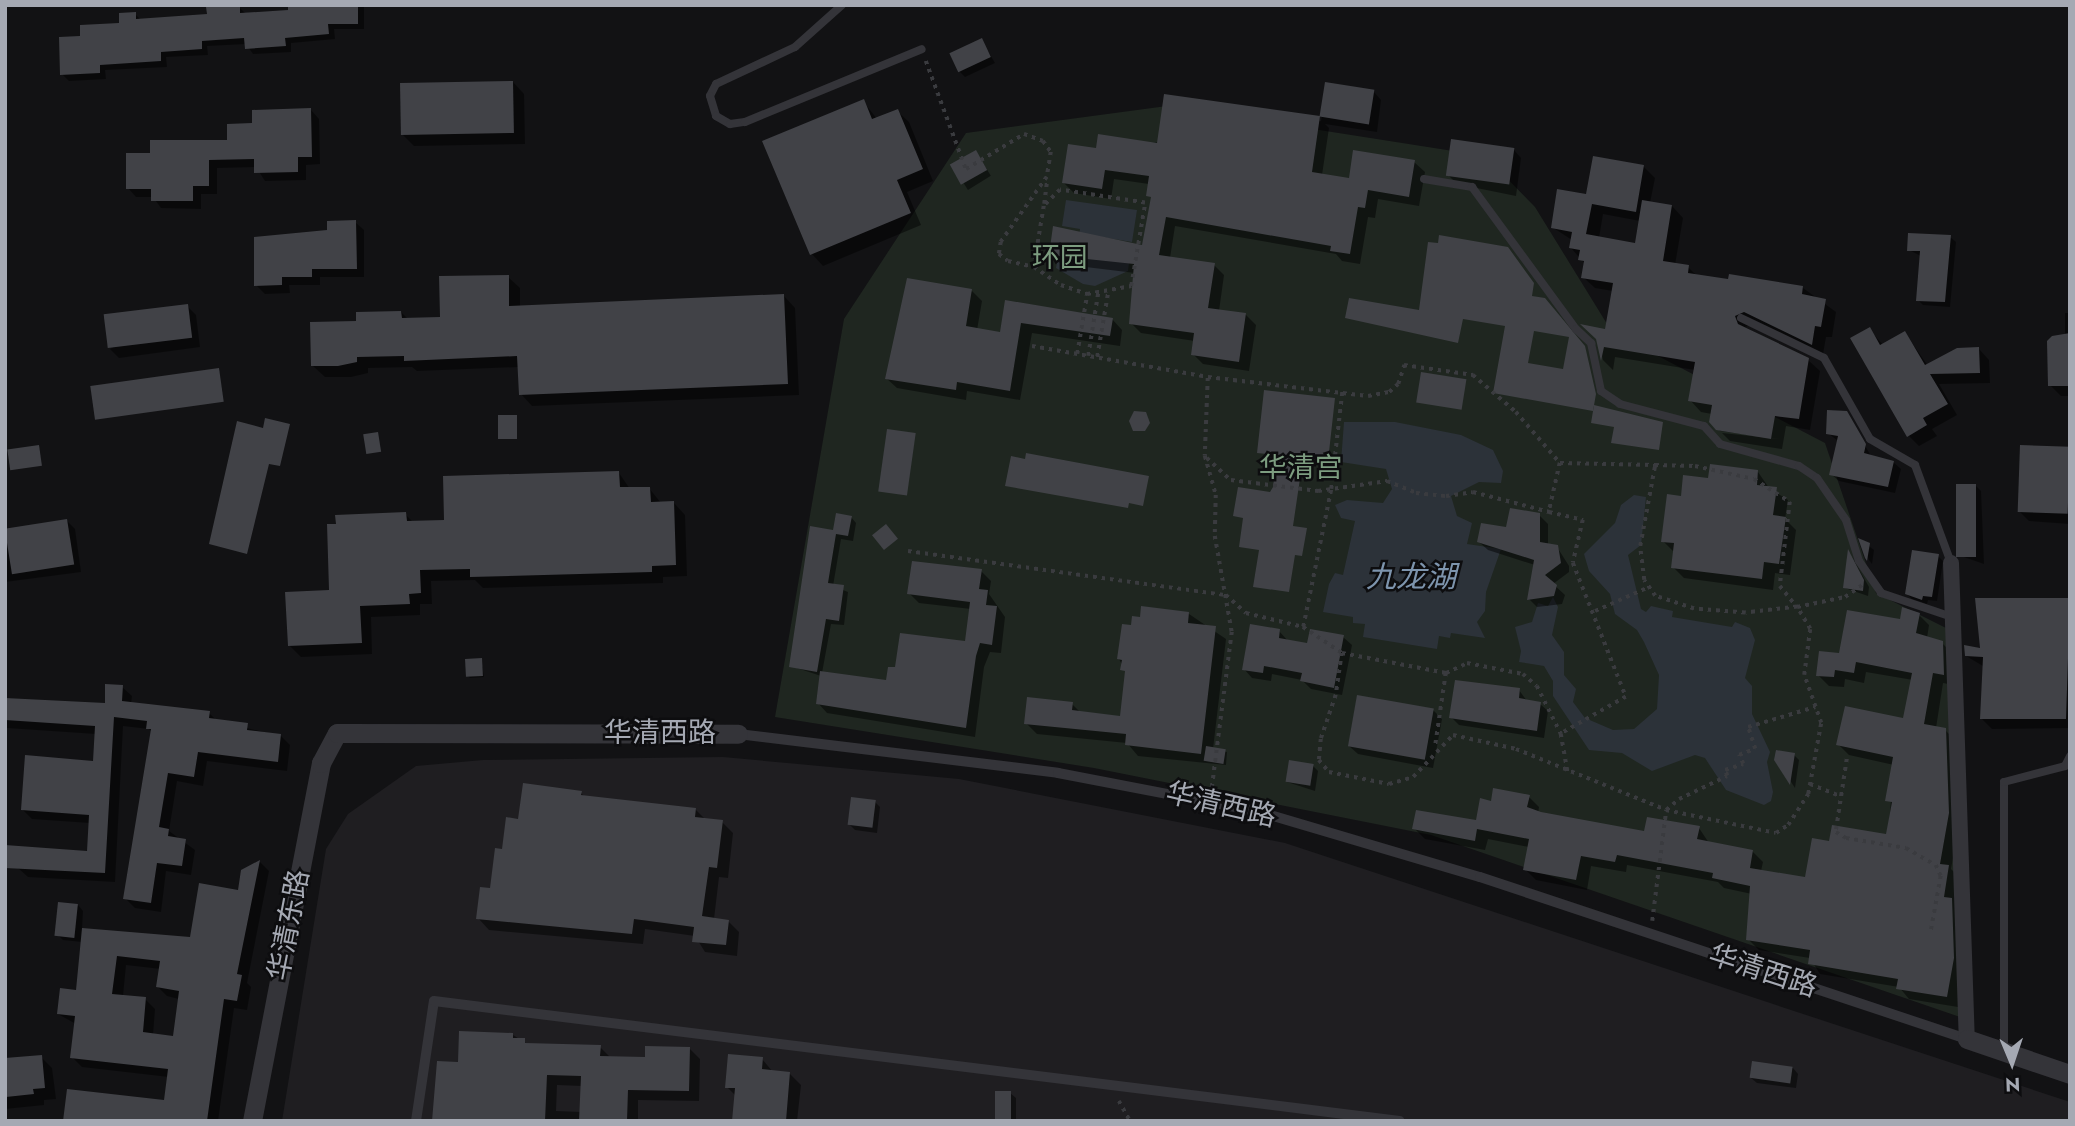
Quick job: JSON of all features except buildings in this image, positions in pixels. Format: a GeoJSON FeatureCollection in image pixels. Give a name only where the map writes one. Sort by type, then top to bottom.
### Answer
{"type":"FeatureCollection","features":[{"type":"Feature","properties":{"kind":"street"},"geometry":{"type":"LineString","coordinates":[[1951,563],[1967,1039]]}},
{"type":"Feature","properties":{"kind":"street","name":"华清西路"},"geometry":{"type":"LineString","coordinates":[[337,733],[738,734],[1058,774],[1211,802],[1480,877],[2070,1074]]}},
{"type":"Feature","properties":{"kind":"street","name":"华清东路"},"geometry":{"type":"LineString","coordinates":[[252,1121],[317,781],[337,733]]}},
{"type":"Feature","properties":{"kind":"street"},"geometry":{"type":"LineString","coordinates":[[416,1121],[434,1001],[1399,1121]]}},
{"type":"Feature","properties":{"kind":"lane"},"geometry":{"type":"LineString","coordinates":[[842,5],[795,47],[716,84],[710,96],[716,116],[730,124],[745,122],[922,49]]}},
{"type":"Feature","properties":{"kind":"lane"},"geometry":{"type":"LineString","coordinates":[[1424,179],[1472,187],[1576,329],[1591,343],[1601,391],[1619,404],[1704,426],[1720,444],[1799,466],[1817,478],[1846,520],[1859,561],[1881,593],[1952,617]]}},
{"type":"Feature","properties":{"kind":"lane"},"geometry":{"type":"LineString","coordinates":[[1741,318],[1824,358],[1870,439],[1915,465],[1951,563]]}},
{"type":"Feature","properties":{"kind":"lane"},"geometry":{"type":"LineString","coordinates":[[2004,1050],[2004,782],[2065,766],[2070,756]]}},
{"type":"Feature","properties":{"kind":"path"},"geometry":{"type":"LineString","coordinates":[[922,49],[965,169],[1024,134],[1043,141],[1051,152],[1034,267]]}},
{"type":"Feature","properties":{"kind":"path"},"geometry":{"type":"LineString","coordinates":[[1044,206],[1060,190],[1145,204],[1131,286],[1108,292],[1087,293],[1061,285],[1034,267],[1007,261],[999,248],[1047,177]]}},
{"type":"Feature","properties":{"kind":"path"},"geometry":{"type":"LineString","coordinates":[[1097,358],[1108,292]]}},
{"type":"Feature","properties":{"kind":"path"},"geometry":{"type":"LineString","coordinates":[[1077,354],[1087,293]]}},
{"type":"Feature","properties":{"kind":"path"},"geometry":{"type":"LineString","coordinates":[[1088,356],[1098,293]]}},
{"type":"Feature","properties":{"kind":"path"},"geometry":{"type":"LineString","coordinates":[[1032,346],[1208,377],[1368,396],[1389,392],[1398,384],[1404,365],[1474,375],[1516,411],[1560,463],[1695,466],[1754,479],[1790,502],[1780,586],[1810,629],[1804,675],[1821,723],[1810,784],[1788,825],[1776,833],[1666,810],[1568,773],[1516,749],[1453,735],[1435,750],[1413,777],[1389,784],[1329,772],[1319,760],[1321,739],[1336,695],[1342,653]]}},
{"type":"Feature","properties":{"kind":"path"},"geometry":{"type":"LineString","coordinates":[[1208,377],[1205,456],[1216,495],[1215,536],[1232,632],[1211,802]]}},
{"type":"Feature","properties":{"kind":"path"},"geometry":{"type":"LineString","coordinates":[[1303,627],[1331,489],[1342,393]]}},
{"type":"Feature","properties":{"kind":"path"},"geometry":{"type":"LineString","coordinates":[[1205,456],[1231,480],[1331,489],[1387,481],[1432,496],[1473,492],[1583,520],[1573,563],[1595,611],[1626,697],[1561,734]]}},
{"type":"Feature","properties":{"kind":"path"},"geometry":{"type":"LineString","coordinates":[[1549,512],[1560,463]]}},
{"type":"Feature","properties":{"kind":"path"},"geometry":{"type":"LineString","coordinates":[[1655,466],[1640,546],[1649,587],[1655,596],[1694,609],[1745,613],[1797,607],[1845,597],[1869,581]]}},
{"type":"Feature","properties":{"kind":"path"},"geometry":{"type":"LineString","coordinates":[[908,551],[1226,595],[1246,613],[1303,627],[1342,653],[1446,673],[1467,663],[1523,674],[1537,686],[1561,734],[1568,773]]}},
{"type":"Feature","properties":{"kind":"path"},"geometry":{"type":"LineString","coordinates":[[1595,611],[1649,587]]}},
{"type":"Feature","properties":{"kind":"path"},"geometry":{"type":"LineString","coordinates":[[1435,750],[1446,673]]}},
{"type":"Feature","properties":{"kind":"path"},"geometry":{"type":"LineString","coordinates":[[1666,810],[1715,780],[1727,776],[1725,770],[1742,764],[1739,755],[1755,749],[1748,727],[1815,707]]}},
{"type":"Feature","properties":{"kind":"path"},"geometry":{"type":"LineString","coordinates":[[1847,759],[1836,832],[1906,848],[1936,865],[1941,876],[1931,931]]}},
{"type":"Feature","properties":{"kind":"path"},"geometry":{"type":"LineString","coordinates":[[1810,784],[1841,796]]}},
{"type":"Feature","properties":{"kind":"path"},"geometry":{"type":"LineString","coordinates":[[1650,933],[1666,810]]}},
{"type":"Feature","properties":{"kind":"shaded area"},"geometry":{"type":"Polygon","coordinates":[[[723,757],[959,779],[1285,843],[2070,1102],[2070,1121],[282,1121],[326,849],[348,814],[416,766],[483,760],[723,757]]]}},
{"type":"Feature","properties":{"kind":"green space","name":"华清宫"},"geometry":{"type":"Polygon","coordinates":[[[1167,106],[1485,156],[1535,207],[1612,332],[1825,443],[1876,593],[1948,629],[1960,1017],[1431,835],[1094,768],[775,717],[844,319],[966,133],[1167,106]]]}},
{"type":"Feature","properties":{"kind":"water"},"geometry":{"type":"Polygon","coordinates":[[[1066,200],[1137,210],[1132,242],[1089,235],[1129,263],[1128,271],[1095,286],[1083,284],[1056,268],[1058,257],[1076,259],[1080,229],[1062,226],[1066,200]]]}},
{"type":"Feature","properties":{"kind":"water","name":"九龙湖"},"geometry":{"type":"Polygon","coordinates":[[[1344,422],[1395,422],[1461,435],[1493,450],[1503,471],[1501,483],[1479,482],[1451,496],[1457,516],[1472,523],[1467,544],[1501,549],[1486,592],[1485,611],[1477,622],[1485,638],[1451,633],[1450,638],[1439,636],[1437,649],[1363,637],[1365,624],[1353,623],[1353,617],[1323,612],[1329,584],[1335,573],[1343,575],[1355,521],[1341,518],[1335,505],[1347,500],[1383,503],[1392,489],[1386,469],[1341,462],[1344,422]]]}},
{"type":"Feature","properties":{"kind":"water"},"geometry":{"type":"Polygon","coordinates":[[[1634,495],[1646,497],[1641,545],[1628,555],[1641,609],[1646,612],[1651,606],[1673,611],[1672,617],[1732,627],[1735,622],[1750,628],[1755,640],[1745,678],[1752,686],[1752,714],[1770,752],[1767,762],[1773,792],[1771,801],[1764,805],[1726,790],[1705,758],[1695,755],[1652,771],[1622,753],[1589,750],[1553,696],[1553,681],[1544,666],[1519,662],[1521,651],[1515,627],[1532,622],[1538,603],[1548,606],[1553,597],[1558,607],[1552,635],[1564,652],[1564,675],[1576,689],[1573,702],[1585,718],[1613,730],[1634,729],[1657,709],[1659,675],[1644,642],[1637,630],[1615,614],[1610,594],[1589,571],[1584,554],[1615,523],[1621,505],[1634,495]]]}},
{"type":"Feature","properties":{"kind":"park label","name":"环园"},"geometry":{"type":"Point","coordinates":[1060,258]}}]}
